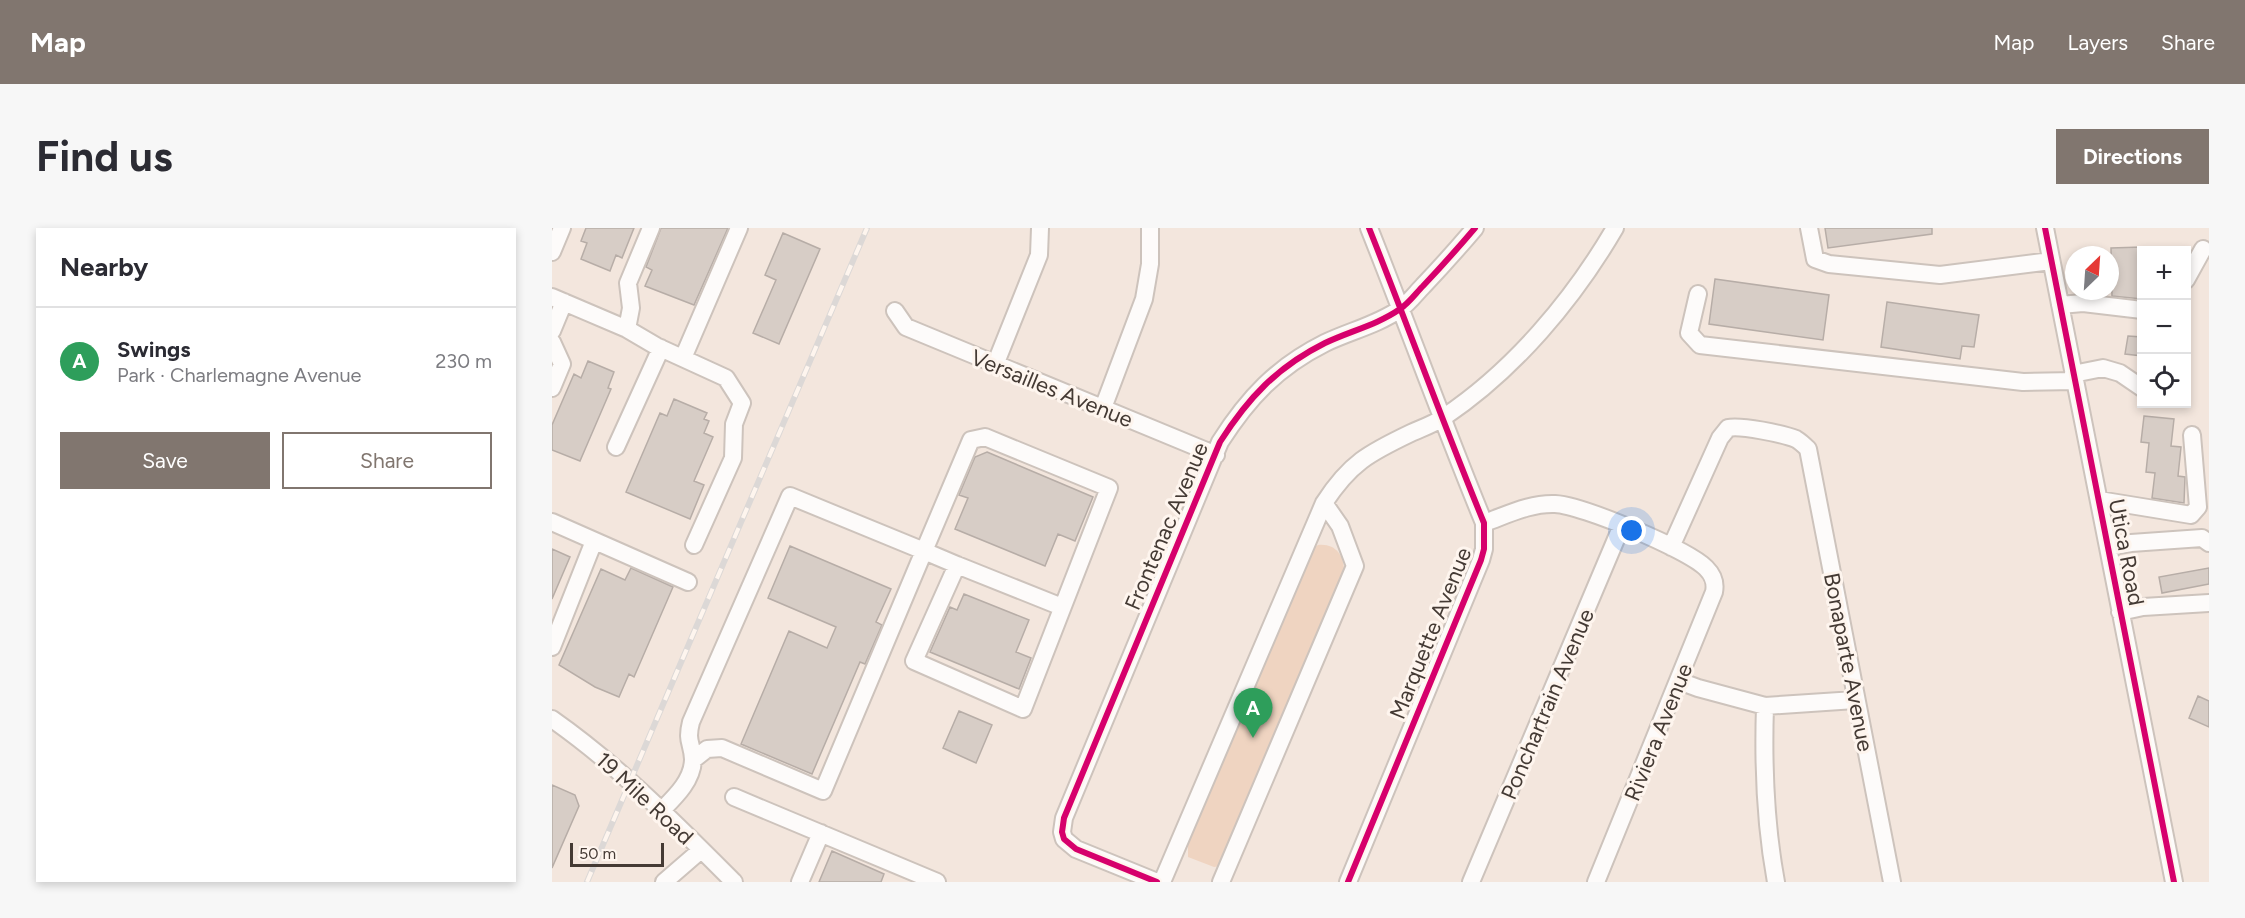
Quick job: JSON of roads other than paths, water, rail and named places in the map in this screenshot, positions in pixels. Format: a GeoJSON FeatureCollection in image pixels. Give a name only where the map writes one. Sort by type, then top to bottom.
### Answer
{"type":"FeatureCollection","features":[{"type":"Feature","properties":{"kind":"street"},"geometry":{"type":"LineString","coordinates":[[552,252],[562,228]]}},
{"type":"Feature","properties":{"kind":"street"},"geometry":{"type":"LineString","coordinates":[[627,329],[631,308],[628,283],[651,228]]}},
{"type":"Feature","properties":{"kind":"street"},"geometry":{"type":"LineString","coordinates":[[683,358],[739,228]]}},
{"type":"Feature","properties":{"kind":"street"},"geometry":{"type":"LineString","coordinates":[[995,365],[1039,255],[1040,228]]}},
{"type":"Feature","properties":{"kind":"street"},"geometry":{"type":"LineString","coordinates":[[1102,408],[1144,299],[1149,273],[1150,228]]}},
{"type":"Feature","properties":{"kind":"street","name":"Marquette Avenue"},"geometry":{"type":"LineString","coordinates":[[1348,882],[1484,549],[1484,524],[1369,228]]}},
{"type":"Feature","properties":{"kind":"street","name":"Frontenac Avenue"},"geometry":{"type":"LineString","coordinates":[[1160,882],[1076,849],[1064,839],[1062,832],[1064,818],[1220,442],[1234,420],[1263,385],[1286,366],[1326,342],[1370,325],[1401,308],[1452,256],[1475,228]]}},
{"type":"Feature","properties":{"kind":"street"},"geometry":{"type":"LineString","coordinates":[[1160,882],[1324,503],[1336,484],[1364,457],[1442,419],[1489,381],[1539,332],[1580,282],[1615,228]]}},
{"type":"Feature","properties":{"kind":"street"},"geometry":{"type":"LineString","coordinates":[[1809,228],[1815,259],[1829,264],[1940,275],[2051,261]]}},
{"type":"Feature","properties":{"kind":"street","name":"Utica Road"},"geometry":{"type":"LineString","coordinates":[[2045,228],[2174,882]]}},
{"type":"Feature","properties":{"kind":"street"},"geometry":{"type":"LineString","coordinates":[[2191,272],[2203,249]]}},
{"type":"Feature","properties":{"kind":"street"},"geometry":{"type":"LineString","coordinates":[[1698,294],[1689,333],[1700,345],[2023,382],[2074,378],[2103,368],[2120,373],[2137,385]]}},
{"type":"Feature","properties":{"kind":"street"},"geometry":{"type":"LineString","coordinates":[[552,331],[558,299],[627,329],[661,348],[726,378],[742,403],[734,424],[734,458],[694,545]]}},
{"type":"Feature","properties":{"kind":"street"},"geometry":{"type":"LineString","coordinates":[[2060,305],[2083,303],[2137,309]]}},
{"type":"Feature","properties":{"kind":"street","name":"Versailles Avenue"},"geometry":{"type":"LineString","coordinates":[[895,311],[906,327],[1216,455]]}},
{"type":"Feature","properties":{"kind":"street"},"geometry":{"type":"LineString","coordinates":[[552,342],[562,364],[552,388]]}},
{"type":"Feature","properties":{"kind":"street"},"geometry":{"type":"LineString","coordinates":[[616,447],[661,348]]}},
{"type":"Feature","properties":{"kind":"street","name":"Bonaparte Avenue"},"geometry":{"type":"LineString","coordinates":[[1671,547],[1720,438],[1728,428],[1741,427],[1790,438],[1803,444],[1810,457],[1855,700],[1893,882]]}},
{"type":"Feature","properties":{"kind":"street"},"geometry":{"type":"LineString","coordinates":[[2099,500],[2191,515],[2198,507],[2192,435]]}},
{"type":"Feature","properties":{"kind":"street"},"geometry":{"type":"LineString","coordinates":[[662,810],[681,790],[693,759],[706,749],[722,747],[823,791],[971,440],[985,437],[1109,488],[1023,709],[914,661],[957,565]]}},
{"type":"Feature","properties":{"kind":"street"},"geometry":{"type":"LineString","coordinates":[[693,759],[688,737],[691,722],[790,496],[1062,607]]}},
{"type":"Feature","properties":{"kind":"street"},"geometry":{"type":"LineString","coordinates":[[1221,882],[1355,566],[1340,526],[1324,503]]}},
{"type":"Feature","properties":{"kind":"street"},"geometry":{"type":"LineString","coordinates":[[1484,524],[1525,508],[1554,504],[1581,509],[1671,547]]}},
{"type":"Feature","properties":{"kind":"street"},"geometry":{"type":"LineString","coordinates":[[552,522],[688,582]]}},
{"type":"Feature","properties":{"kind":"street","name":"Ponchartrain Avenue"},"geometry":{"type":"LineString","coordinates":[[1471,882],[1622,525]]}},
{"type":"Feature","properties":{"kind":"street"},"geometry":{"type":"LineString","coordinates":[[2108,548],[2131,543],[2202,538],[2209,543]]}},
{"type":"Feature","properties":{"kind":"street"},"geometry":{"type":"LineString","coordinates":[[552,647],[594,541]]}},
{"type":"Feature","properties":{"kind":"street","name":"Riviera Avenue"},"geometry":{"type":"LineString","coordinates":[[1596,882],[1714,592],[1715,580],[1707,568],[1671,547]]}},
{"type":"Feature","properties":{"kind":"street"},"geometry":{"type":"LineString","coordinates":[[2120,612],[2143,607],[2209,603]]}},
{"type":"Feature","properties":{"kind":"street"},"geometry":{"type":"LineString","coordinates":[[1679,681],[1765,706],[1855,700]]}},
{"type":"Feature","properties":{"kind":"street"},"geometry":{"type":"LineString","coordinates":[[1765,706],[1765,813],[1776,882]]}},
{"type":"Feature","properties":{"kind":"street","name":"19 Mile Road"},"geometry":{"type":"LineString","coordinates":[[552,719],[604,758],[662,810],[734,882]]}},
{"type":"Feature","properties":{"kind":"street"},"geometry":{"type":"LineString","coordinates":[[734,797],[937,882]]}},
{"type":"Feature","properties":{"kind":"street"},"geometry":{"type":"LineString","coordinates":[[800,882],[821,833]]}},
{"type":"Feature","properties":{"kind":"street"},"geometry":{"type":"LineString","coordinates":[[664,882],[701,850]]}},
{"type":"Feature","properties":{"kind":"railway"},"geometry":{"type":"LineString","coordinates":[[587,882],[867,228]]}},
{"type":"Feature","properties":{"kind":"place","name":"Swings"},"geometry":{"type":"Point","coordinates":[1253,738]}}]}
